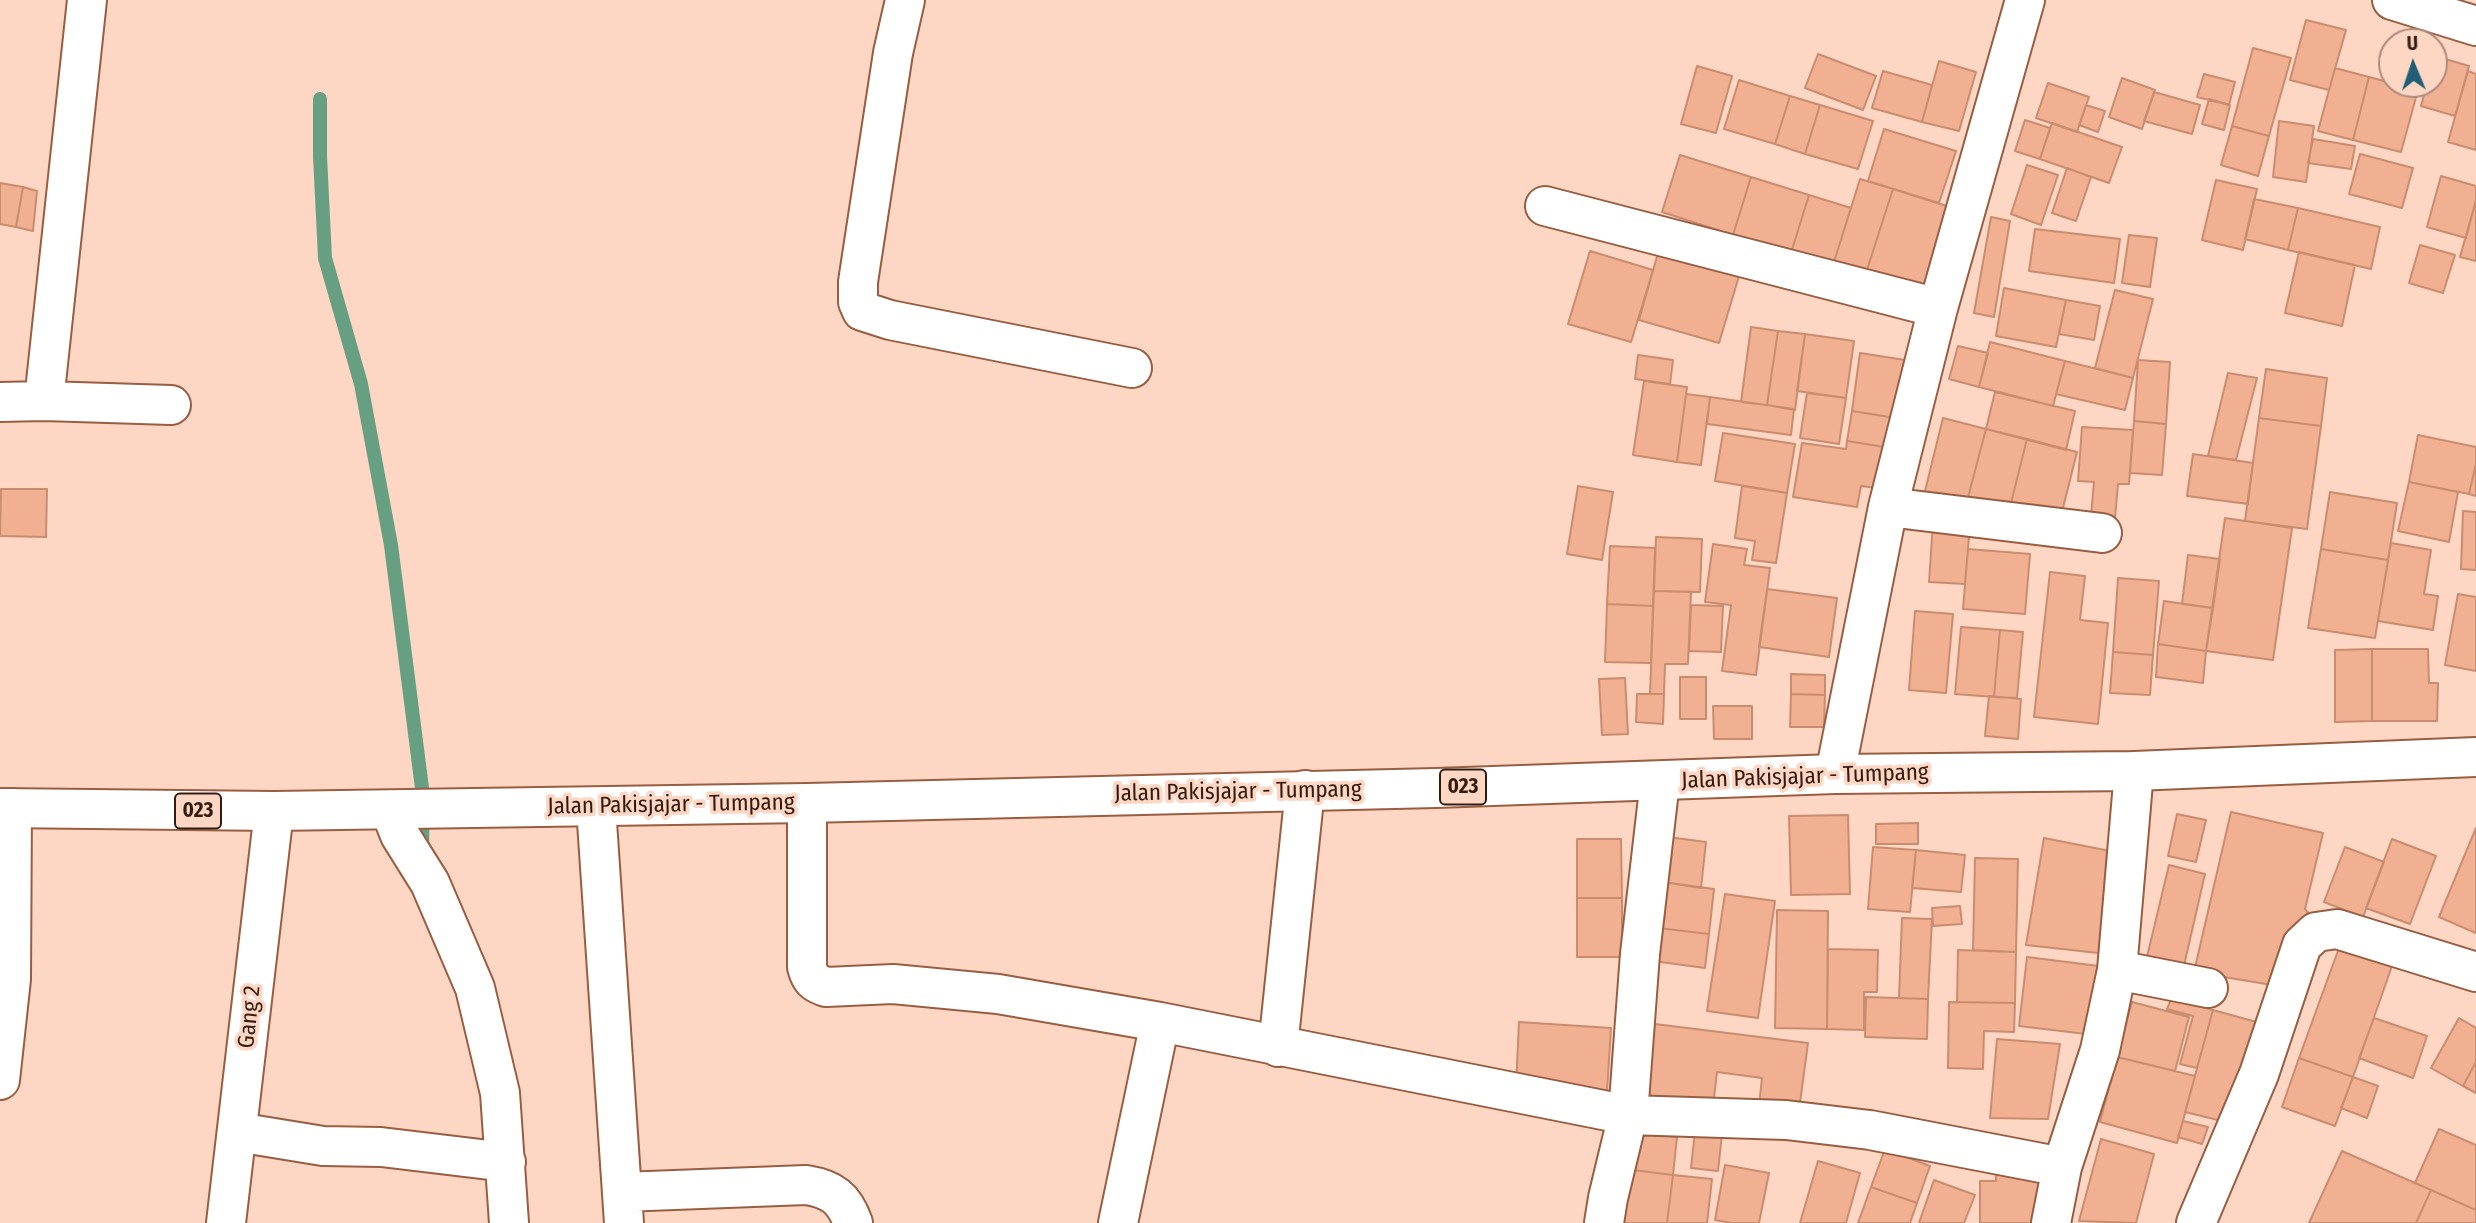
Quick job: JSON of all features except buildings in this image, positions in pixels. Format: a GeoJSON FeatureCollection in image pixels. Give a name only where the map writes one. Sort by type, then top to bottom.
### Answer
{"type":"FeatureCollection","features":[{"type":"Feature","properties":{"kind":"street"},"geometry":{"type":"LineString","coordinates":[[44,401],[88,0]]}},
{"type":"Feature","properties":{"kind":"street"},"geometry":{"type":"LineString","coordinates":[[905,0],[893,53],[858,282],[858,302],[862,311],[890,320],[1132,368]]}},
{"type":"Feature","properties":{"kind":"street"},"geometry":{"type":"LineString","coordinates":[[1835,774],[1888,507],[1938,308],[2025,0]]}},
{"type":"Feature","properties":{"kind":"street"},"geometry":{"type":"LineString","coordinates":[[2392,0],[2476,26]]}},
{"type":"Feature","properties":{"kind":"street"},"geometry":{"type":"LineString","coordinates":[[1545,206],[1938,308]]}},
{"type":"Feature","properties":{"kind":"street"},"geometry":{"type":"LineString","coordinates":[[0,402],[171,405]]}},
{"type":"Feature","properties":{"kind":"street"},"geometry":{"type":"LineString","coordinates":[[1888,507],[2102,533]]}},
{"type":"Feature","properties":{"kind":"street","name":"Jalan Pakisjajar - Tumpang"},"geometry":{"type":"LineString","coordinates":[[6,808],[449,810],[807,803],[1436,788],[1835,774],[2134,771],[2476,757]]}},
{"type":"Feature","properties":{"kind":"street"},"geometry":{"type":"LineString","coordinates":[[2051,1223],[2062,1167],[2100,1050],[2117,970],[2134,771]]}},
{"type":"Feature","properties":{"kind":"street"},"geometry":{"type":"LineString","coordinates":[[1604,1223],[1628,1115],[1640,954],[1660,780]]}},
{"type":"Feature","properties":{"kind":"street"},"geometry":{"type":"LineString","coordinates":[[1278,1047],[1305,790]]}},
{"type":"Feature","properties":{"kind":"street"},"geometry":{"type":"LineString","coordinates":[[807,803],[807,967],[809,977],[826,987],[893,984],[998,994],[1160,1022],[1628,1115],[1798,1121],[1870,1130],[2062,1167]]}},
{"type":"Feature","properties":{"kind":"street"},"geometry":{"type":"LineString","coordinates":[[596,807],[623,1207],[806,1185],[827,1188],[848,1209],[853,1223]]}},
{"type":"Feature","properties":{"kind":"street"},"geometry":{"type":"LineString","coordinates":[[0,1080],[11,979],[6,808]]}},
{"type":"Feature","properties":{"kind":"street"},"geometry":{"type":"LineString","coordinates":[[393,810],[400,835],[430,883],[475,988],[500,1093],[509,1223]]}},
{"type":"Feature","properties":{"kind":"street","name":"Gang 2"},"geometry":{"type":"LineString","coordinates":[[226,1223],[274,811]]}},
{"type":"Feature","properties":{"kind":"street"},"geometry":{"type":"LineString","coordinates":[[2196,1223],[2259,1074],[2302,944],[2316,932],[2336,929],[2361,934],[2476,972]]}},
{"type":"Feature","properties":{"kind":"street"},"geometry":{"type":"LineString","coordinates":[[2117,970],[2208,988]]}},
{"type":"Feature","properties":{"kind":"street"},"geometry":{"type":"LineString","coordinates":[[1118,1223],[1160,1022]]}},
{"type":"Feature","properties":{"kind":"street"},"geometry":{"type":"LineString","coordinates":[[237,1132],[323,1146],[381,1147],[506,1162]]}},
{"type":"Feature","properties":{"kind":"waterway"},"geometry":{"type":"LineString","coordinates":[[320,99],[325,258],[361,384],[391,545],[423,796],[422,850]]}}]}
